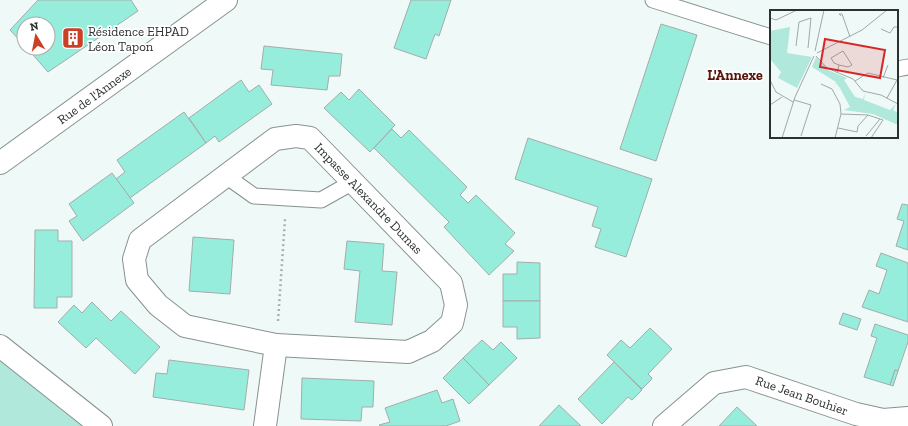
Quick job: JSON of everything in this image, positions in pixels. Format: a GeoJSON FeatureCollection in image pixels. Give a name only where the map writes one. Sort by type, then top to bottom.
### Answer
{"type":"FeatureCollection","features":[{"type":"Feature","properties":{"kind":"street","name":"Rue de l'Annexe"},"geometry":{"type":"LineString","coordinates":[[0,163],[226,0]]}},
{"type":"Feature","properties":{"kind":"street","name":"Impasse Alexandre Dumas"},"geometry":{"type":"LineString","coordinates":[[296,136],[310,138],[353,182],[451,283],[456,305],[452,323],[432,341],[408,352],[276,345],[184,326],[158,305],[137,280],[134,259],[140,240],[275,139],[296,136]]}},
{"type":"Feature","properties":{"kind":"street"},"geometry":{"type":"LineString","coordinates":[[265,426],[276,345]]}},
{"type":"Feature","properties":{"kind":"street"},"geometry":{"type":"LineString","coordinates":[[0,346],[102,426]]}},
{"type":"Feature","properties":{"kind":"street","name":"Rue Jean Bouhier"},"geometry":{"type":"LineString","coordinates":[[664,426],[714,383],[746,376],[856,414],[883,420],[908,418]]}},
{"type":"Feature","properties":{"kind":"lane"},"geometry":{"type":"LineString","coordinates":[[653,0],[770,37]]}},
{"type":"Feature","properties":{"kind":"lane"},"geometry":{"type":"LineString","coordinates":[[898,69],[908,67]]}},
{"type":"Feature","properties":{"kind":"lane"},"geometry":{"type":"LineString","coordinates":[[226,176],[254,196],[322,200],[353,182]]}},
{"type":"Feature","properties":{"kind":"path"},"geometry":{"type":"LineString","coordinates":[[276,345],[286,198]]}},
{"type":"Feature","properties":{"kind":"green space"},"geometry":{"type":"Polygon","coordinates":[[[0,359],[60,409],[83,426],[0,426],[0,359]]]}},
{"type":"Feature","properties":{"kind":"building","name":"Résidence EHPAD Léon Tapon"},"geometry":{"type":"Polygon","coordinates":[[[38,0],[131,0],[138,11],[48,72],[34,56],[56,56],[56,16],[23,16],[38,0]]]}},
{"type":"Feature","properties":{"kind":"building"},"geometry":{"type":"Polygon","coordinates":[[[411,0],[451,0],[439,36],[435,34],[426,59],[394,48],[411,0]]]}},
{"type":"Feature","properties":{"kind":"building","name":"Résidence EHPAD Léon Tapon"},"geometry":{"type":"Polygon","coordinates":[[[16,24],[16,36],[10,30],[16,24]]]}},
{"type":"Feature","properties":{"kind":"building"},"geometry":{"type":"Polygon","coordinates":[[[661,24],[697,35],[656,161],[620,149],[661,24]]]}},
{"type":"Feature","properties":{"kind":"building"},"geometry":{"type":"Polygon","coordinates":[[[264,46],[342,54],[340,76],[329,76],[327,90],[271,85],[273,70],[261,69],[264,46]]]}},
{"type":"Feature","properties":{"kind":"building"},"geometry":{"type":"Polygon","coordinates":[[[241,80],[249,92],[259,85],[272,104],[219,142],[215,136],[206,143],[189,118],[241,80]]]}},
{"type":"Feature","properties":{"kind":"building"},"geometry":{"type":"Polygon","coordinates":[[[359,89],[395,125],[370,152],[324,108],[341,92],[349,100],[359,89]]]}},
{"type":"Feature","properties":{"kind":"building"},"geometry":{"type":"Polygon","coordinates":[[[184,112],[206,143],[130,198],[116,179],[125,172],[117,160],[184,112]]]}},
{"type":"Feature","properties":{"kind":"building"},"geometry":{"type":"Polygon","coordinates":[[[392,129],[401,138],[409,130],[467,187],[460,195],[468,203],[476,195],[515,233],[505,244],[514,251],[489,275],[444,227],[449,222],[374,148],[392,129]]]}},
{"type":"Feature","properties":{"kind":"building"},"geometry":{"type":"Polygon","coordinates":[[[528,138],[652,179],[626,257],[595,247],[601,229],[592,226],[598,207],[515,179],[528,138]]]}},
{"type":"Feature","properties":{"kind":"building"},"geometry":{"type":"Polygon","coordinates":[[[112,173],[134,203],[83,241],[69,221],[77,216],[69,204],[112,173]]]}},
{"type":"Feature","properties":{"kind":"building"},"geometry":{"type":"Polygon","coordinates":[[[902,204],[908,205],[908,250],[896,246],[904,221],[897,219],[902,204]]]}},
{"type":"Feature","properties":{"kind":"building"},"geometry":{"type":"Polygon","coordinates":[[[35,230],[58,230],[58,241],[72,241],[72,297],[57,297],[57,308],[34,308],[35,230]]]}},
{"type":"Feature","properties":{"kind":"building"},"geometry":{"type":"Polygon","coordinates":[[[193,237],[234,240],[230,294],[189,291],[193,237]]]}},
{"type":"Feature","properties":{"kind":"building"},"geometry":{"type":"Polygon","coordinates":[[[347,241],[384,244],[382,271],[397,272],[392,325],[355,322],[360,271],[344,269],[347,241]]]}},
{"type":"Feature","properties":{"kind":"building"},"geometry":{"type":"Polygon","coordinates":[[[881,253],[908,263],[908,322],[862,307],[869,290],[879,294],[887,270],[876,266],[881,253]]]}},
{"type":"Feature","properties":{"kind":"building"},"geometry":{"type":"Polygon","coordinates":[[[517,262],[540,263],[540,301],[503,301],[503,274],[517,274],[517,262]]]}},
{"type":"Feature","properties":{"kind":"building"},"geometry":{"type":"Polygon","coordinates":[[[503,301],[540,301],[540,338],[517,339],[517,327],[503,327],[503,301]]]}},
{"type":"Feature","properties":{"kind":"building"},"geometry":{"type":"Polygon","coordinates":[[[92,302],[111,321],[121,311],[160,347],[135,374],[96,338],[86,348],[58,322],[74,305],[82,313],[92,302]]]}},
{"type":"Feature","properties":{"kind":"building"},"geometry":{"type":"Polygon","coordinates":[[[843,313],[861,319],[857,330],[839,324],[843,313]]]}},
{"type":"Feature","properties":{"kind":"building"},"geometry":{"type":"Polygon","coordinates":[[[875,324],[908,335],[908,342],[898,371],[895,370],[890,385],[864,377],[877,338],[871,336],[875,324]]]}},
{"type":"Feature","properties":{"kind":"building"},"geometry":{"type":"Polygon","coordinates":[[[650,328],[672,349],[648,374],[652,378],[642,389],[607,355],[621,340],[630,348],[650,328]]]}},
{"type":"Feature","properties":{"kind":"building"},"geometry":{"type":"Polygon","coordinates":[[[482,340],[493,350],[501,342],[517,358],[489,385],[463,358],[482,340]]]}},
{"type":"Feature","properties":{"kind":"building"},"geometry":{"type":"Polygon","coordinates":[[[463,358],[489,385],[469,404],[443,378],[463,358]]]}},
{"type":"Feature","properties":{"kind":"building"},"geometry":{"type":"Polygon","coordinates":[[[169,360],[249,370],[244,410],[153,397],[156,373],[167,374],[169,360]]]}},
{"type":"Feature","properties":{"kind":"building"},"geometry":{"type":"Polygon","coordinates":[[[614,362],[642,390],[632,400],[628,397],[602,424],[578,399],[614,362]]]}},
{"type":"Feature","properties":{"kind":"building"},"geometry":{"type":"Polygon","coordinates":[[[895,370],[898,371],[893,386],[890,385],[895,370]]]}},
{"type":"Feature","properties":{"kind":"building"},"geometry":{"type":"Polygon","coordinates":[[[302,378],[374,381],[373,407],[362,407],[361,421],[301,419],[302,378]]]}},
{"type":"Feature","properties":{"kind":"building"},"geometry":{"type":"Polygon","coordinates":[[[437,390],[442,403],[453,399],[460,421],[446,426],[379,425],[390,422],[385,408],[437,390]]]}},
{"type":"Feature","properties":{"kind":"building"},"geometry":{"type":"Polygon","coordinates":[[[559,405],[581,426],[539,426],[559,405]]]}},
{"type":"Feature","properties":{"kind":"building"},"geometry":{"type":"Polygon","coordinates":[[[737,407],[757,426],[719,426],[737,407]]]}},
{"type":"Feature","properties":{"kind":"place","name":"Résidence EHPAD Léon Tapon"},"geometry":{"type":"Point","coordinates":[73,38]}},
{"type":"Feature","properties":{"kind":"district","name":"L'Annexe"},"geometry":{"type":"Point","coordinates":[735,75]}}]}
